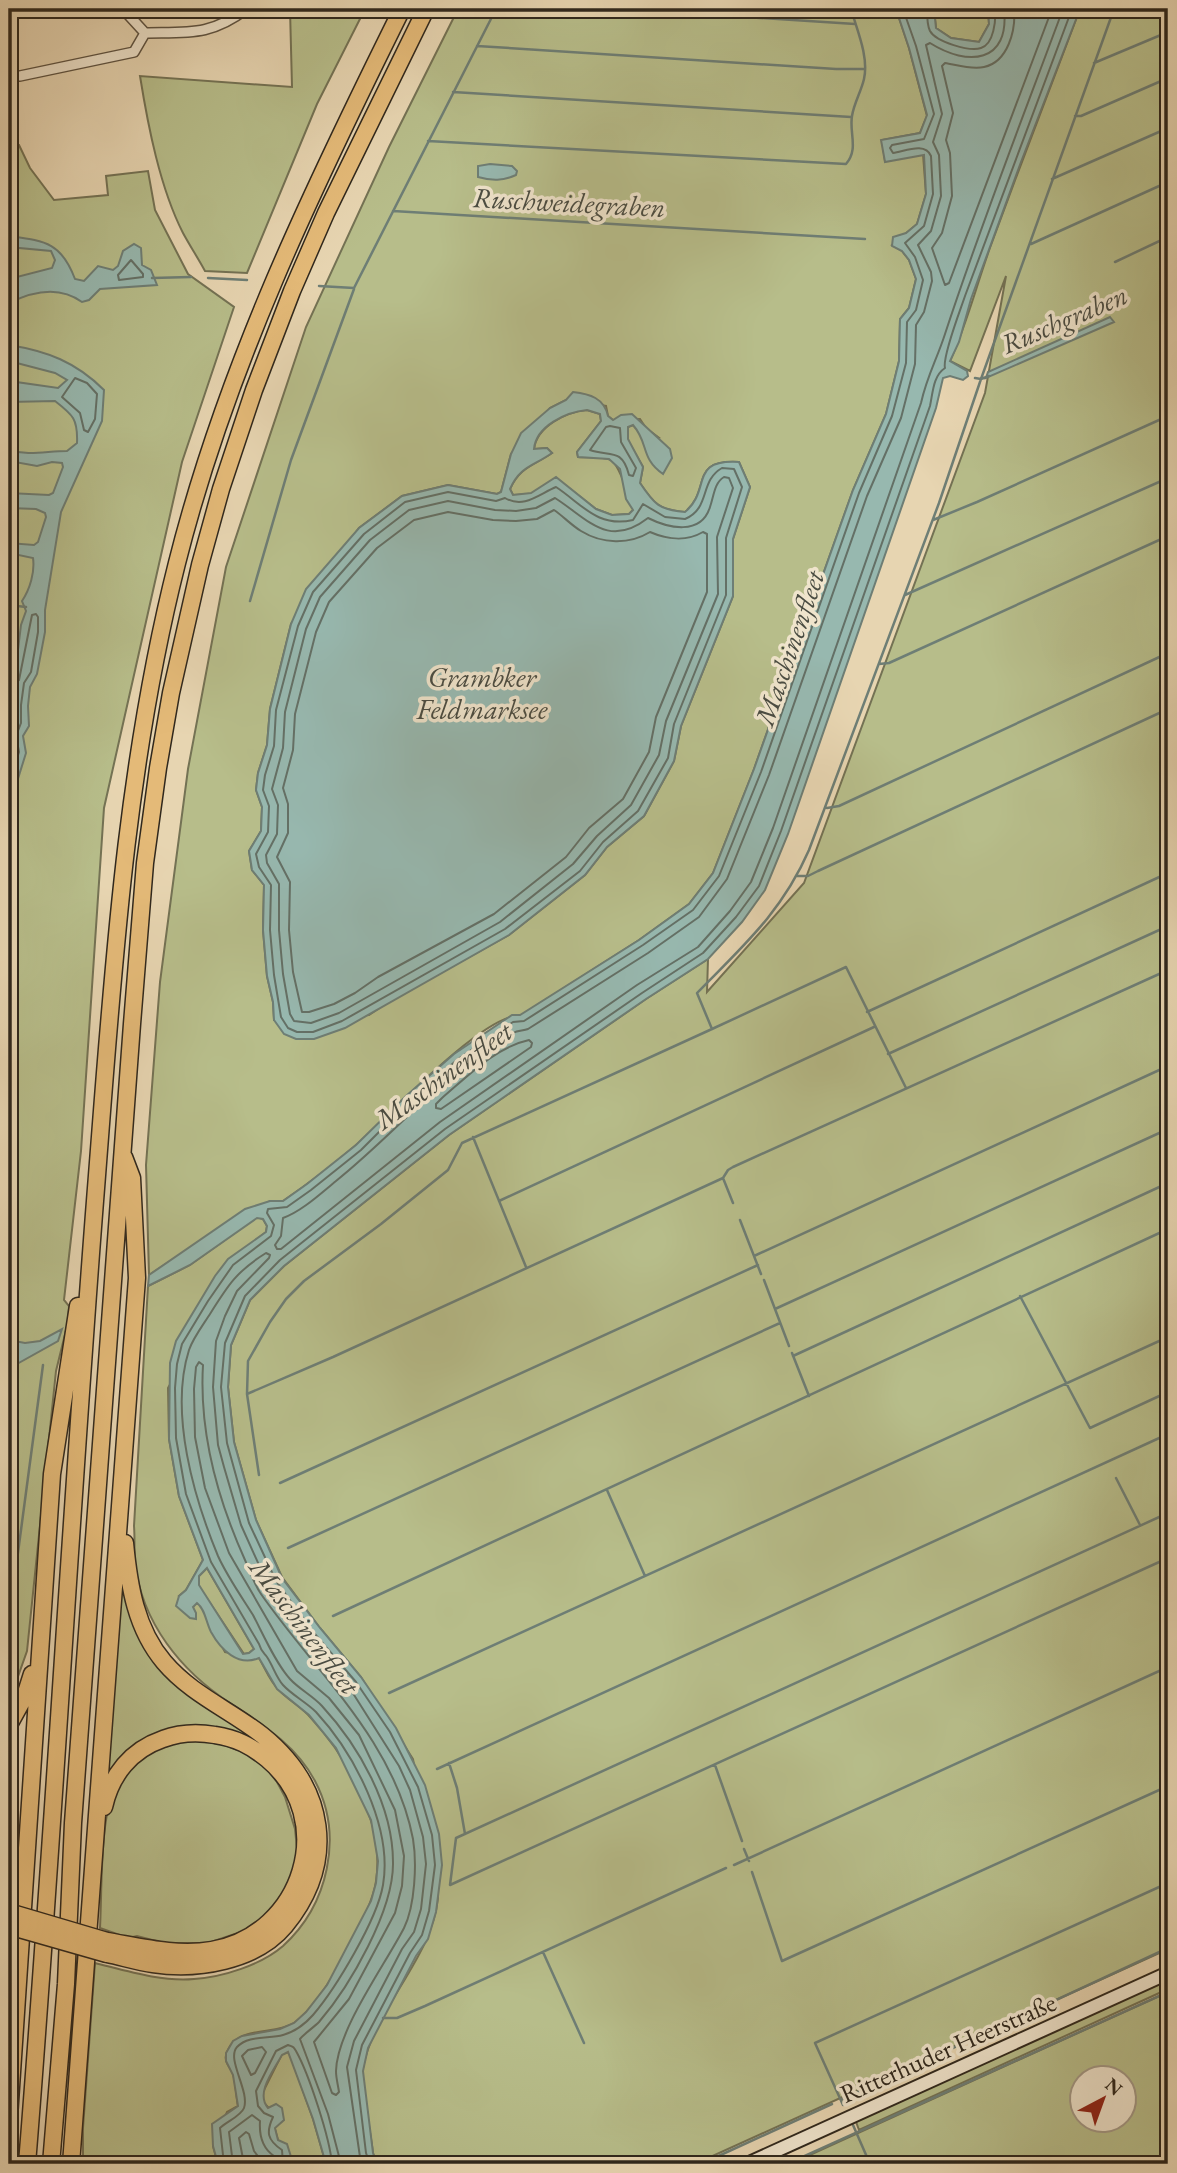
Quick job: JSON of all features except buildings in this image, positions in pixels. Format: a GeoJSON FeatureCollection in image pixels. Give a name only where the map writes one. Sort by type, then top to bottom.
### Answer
{"type":"FeatureCollection","features":[{"type":"Feature","properties":{"kind":"highway"},"geometry":{"type":"LineString","coordinates":[[27,2164],[92,1239],[122,867],[149,690],[177,561],[233,382],[306,203],[402,9]]}},
{"type":"Feature","properties":{"kind":"highway"},"geometry":{"type":"LineString","coordinates":[[51,2164],[66,1984],[74,1809],[145,863],[171,693],[200,565],[221,489],[250,402],[292,291],[326,213],[426,9]]}},
{"type":"Feature","properties":{"kind":"highway"},"geometry":{"type":"LineString","coordinates":[[71,2164],[137,1278],[132,1178],[123,1155]]}},
{"type":"Feature","properties":{"kind":"highway"},"geometry":{"type":"LineString","coordinates":[[9,2117],[39,1652],[56,1448],[83,1272],[92,1239]]}},
{"type":"Feature","properties":{"kind":"highway"},"geometry":{"type":"LineString","coordinates":[[9,1912],[155,1965],[186,1966],[218,1962],[249,1954],[277,1936],[295,1914],[309,1890],[317,1864],[319,1834],[310,1796],[291,1764],[260,1734],[205,1699],[179,1678],[163,1661],[150,1640],[128,1583],[121,1497]]}},
{"type":"Feature","properties":{"kind":"highway"},"geometry":{"type":"LineString","coordinates":[[9,1726],[24,1696],[39,1652]]}},
{"type":"Feature","properties":{"kind":"highway"},"geometry":{"type":"LineString","coordinates":[[9,1926],[107,1947],[188,1952],[214,1950],[249,1937],[275,1917],[289,1899],[299,1881],[304,1863],[304,1822],[288,1781],[253,1748],[231,1737],[203,1733],[173,1735],[150,1743],[132,1755],[117,1773],[106,1796],[95,1847]]}},
{"type":"Feature","properties":{"kind":"highway"},"geometry":{"type":"LineString","coordinates":[[9,2009],[14,2041]]}},
{"type":"Feature","properties":{"kind":"highway"},"geometry":{"type":"LineString","coordinates":[[74,2141],[78,2164]]}},
{"type":"Feature","properties":{"kind":"main road","name":"Ritterhuder Heerstraße"},"geometry":{"type":"LineString","coordinates":[[747,2164],[1168,1973]]}},
{"type":"Feature","properties":{"kind":"street"},"geometry":{"type":"LineString","coordinates":[[123,9],[145,33],[193,32],[222,26],[246,9]]}},
{"type":"Feature","properties":{"kind":"street"},"geometry":{"type":"LineString","coordinates":[[9,76],[134,52],[145,33]]}},
{"type":"Feature","properties":{"kind":"green space"},"geometry":{"type":"Polygon","coordinates":[[[290,9],[365,9],[317,104],[247,273],[205,271],[183,233],[161,177],[140,76],[292,87],[290,9]]]}},
{"type":"Feature","properties":{"kind":"green space"},"geometry":{"type":"Polygon","coordinates":[[[458,9],[896,9],[927,116],[920,133],[882,140],[885,161],[923,154],[926,194],[917,224],[892,245],[902,251],[909,260],[916,279],[909,308],[900,319],[899,361],[886,414],[853,490],[754,769],[713,873],[689,904],[639,940],[520,1016],[504,1019],[460,1048],[356,1145],[283,1201],[270,1201],[149,1275],[146,1165],[160,982],[188,769],[226,567],[306,327],[389,147],[458,9]],[[566,400],[550,408],[511,454],[501,492],[497,494],[448,485],[402,496],[359,528],[291,624],[270,709],[267,745],[258,773],[256,790],[262,807],[261,831],[249,851],[252,870],[264,885],[263,930],[274,1020],[369,1015],[509,935],[585,875],[607,847],[644,816],[674,761],[681,726],[733,596],[733,539],[750,487],[739,462],[723,462],[713,465],[707,471],[698,494],[685,512],[658,505],[640,483],[643,467],[627,439],[628,427],[633,425],[643,436],[658,437],[646,428],[640,419],[613,420],[608,416],[606,406],[566,400]]]}},
{"type":"Feature","properties":{"kind":"green space"},"geometry":{"type":"Polygon","coordinates":[[[934,9],[988,9],[989,24],[979,42],[951,38],[936,28],[934,9]]]}},
{"type":"Feature","properties":{"kind":"green space"},"geometry":{"type":"Polygon","coordinates":[[[1080,9],[1168,9],[1168,1949],[695,2164],[377,2164],[364,2097],[363,2068],[379,2025],[425,1942],[434,1920],[438,1898],[413,1759],[361,1677],[282,1577],[256,1520],[234,1442],[228,1387],[231,1345],[250,1300],[284,1266],[449,1135],[708,959],[707,992],[804,883],[985,393],[1006,276],[970,371],[950,361],[1080,9]]]}},
{"type":"Feature","properties":{"kind":"green space"},"geometry":{"type":"Polygon","coordinates":[[[9,144],[19,145],[30,168],[54,200],[108,195],[106,176],[148,171],[155,210],[188,274],[234,307],[182,462],[104,808],[81,1151],[64,1300],[69,1306],[68,1322],[56,1371],[27,1651],[9,1702],[9,144]]]}},
{"type":"Feature","properties":{"kind":"green space"},"geometry":{"type":"Polygon","coordinates":[[[587,410],[600,414],[601,421],[577,452],[578,457],[611,460],[621,475],[634,509],[629,514],[612,515],[596,509],[556,478],[531,494],[513,495],[510,489],[518,476],[552,453],[547,448],[534,449],[541,433],[562,417],[587,410]]]}},
{"type":"Feature","properties":{"kind":"green space"},"geometry":{"type":"Polygon","coordinates":[[[257,1217],[263,1219],[267,1226],[266,1232],[246,1248],[168,1388],[169,1439],[179,1496],[203,1560],[186,1590],[179,1596],[193,1607],[197,1602],[201,1606],[225,1652],[259,1658],[276,1687],[307,1714],[338,1752],[353,1777],[372,1825],[377,1850],[376,1881],[365,1914],[344,1958],[305,2013],[286,2027],[240,2037],[227,2051],[226,2060],[233,2074],[238,2106],[227,2112],[213,2146],[218,2164],[83,2164],[83,2128],[95,1963],[145,1975],[182,1980],[217,1976],[241,1969],[274,1953],[298,1929],[311,1911],[327,1869],[329,1824],[324,1802],[307,1768],[278,1737],[212,1690],[180,1660],[155,1625],[146,1606],[135,1563],[134,1526],[148,1286],[190,1265],[257,1217]]]}},
{"type":"Feature","properties":{"kind":"green space"},"geometry":{"type":"Polygon","coordinates":[[[121,1568],[178,1686],[267,1746],[175,1730],[107,1781],[121,1568]]]}},
{"type":"Feature","properties":{"kind":"green space"},"geometry":{"type":"Polygon","coordinates":[[[207,1568],[254,1649],[249,1653],[244,1654],[198,1585],[199,1576],[207,1568]]]}},
{"type":"Feature","properties":{"kind":"green space"},"geometry":{"type":"Polygon","coordinates":[[[195,1738],[219,1743],[251,1755],[277,1782],[285,1797],[295,1829],[298,1859],[290,1885],[272,1912],[247,1930],[208,1943],[164,1943],[137,1936],[128,1938],[100,1928],[106,1822],[116,1786],[130,1766],[150,1750],[168,1743],[195,1738]]]}},
{"type":"Feature","properties":{"kind":"green space"},"geometry":{"type":"Polygon","coordinates":[[[1168,1977],[1168,1989],[859,2130],[855,2119],[1168,1977]]]}},
{"type":"Feature","properties":{"kind":"green space"},"geometry":{"type":"Polygon","coordinates":[[[1168,1992],[1168,2164],[790,2164],[1168,1992]]]}},
{"type":"Feature","properties":{"kind":"green space"},"geometry":{"type":"Polygon","coordinates":[[[289,2052],[326,2164],[288,2164],[292,2160],[278,2140],[269,2108],[263,2102],[263,2092],[282,2054],[289,2052]]]}},
{"type":"Feature","properties":{"kind":"water","name":"Maschinenfleet"},"geometry":{"type":"Polygon","coordinates":[[[896,9],[934,9],[936,28],[951,38],[979,42],[989,24],[988,9],[1080,9],[1021,162],[950,361],[967,371],[968,376],[963,380],[950,376],[943,378],[936,408],[788,834],[765,890],[742,922],[708,959],[449,1135],[284,1266],[250,1300],[231,1345],[228,1387],[234,1442],[256,1520],[282,1578],[361,1677],[396,1728],[425,1785],[439,1834],[442,1865],[436,1912],[428,1939],[416,1956],[368,2048],[363,2071],[373,2153],[377,2164],[326,2164],[313,2119],[288,2052],[282,2055],[271,2074],[264,2096],[268,2108],[276,2104],[282,2108],[284,2120],[275,2128],[278,2140],[287,2144],[292,2160],[288,2164],[218,2164],[213,2146],[212,2124],[238,2106],[226,2053],[233,2041],[242,2036],[280,2029],[294,2023],[306,2012],[327,1985],[371,1901],[378,1861],[371,1820],[336,1748],[309,1715],[277,1689],[259,1658],[244,1660],[225,1651],[211,1632],[204,1612],[197,1603],[193,1607],[196,1619],[190,1618],[176,1606],[179,1596],[186,1590],[203,1560],[179,1496],[169,1439],[170,1363],[176,1341],[215,1276],[228,1259],[266,1232],[267,1226],[263,1219],[257,1218],[190,1265],[148,1286],[149,1275],[245,1209],[270,1201],[283,1201],[307,1184],[356,1145],[454,1054],[512,1015],[520,1015],[639,940],[689,904],[713,873],[754,769],[853,490],[886,414],[899,361],[900,319],[909,308],[916,279],[909,260],[902,251],[892,246],[893,237],[906,233],[917,224],[926,194],[924,155],[885,162],[881,140],[920,133],[927,115],[896,9]],[[207,1568],[199,1576],[199,1585],[243,1654],[254,1649],[207,1568]]]}},
{"type":"Feature","properties":{"kind":"water"},"geometry":{"type":"Polygon","coordinates":[[[478,166],[512,166],[517,171],[516,175],[497,180],[478,177],[478,166]]]}},
{"type":"Feature","properties":{"kind":"water"},"geometry":{"type":"Polygon","coordinates":[[[9,236],[42,242],[57,250],[64,257],[75,279],[84,281],[98,266],[113,270],[118,266],[123,251],[134,244],[141,248],[142,265],[151,270],[157,285],[100,289],[89,300],[82,302],[64,293],[46,292],[27,295],[9,303],[9,279],[52,268],[55,260],[51,251],[9,247],[9,236]]]}},
{"type":"Feature","properties":{"kind":"water"},"geometry":{"type":"Polygon","coordinates":[[[1110,317],[1114,322],[986,378],[988,372],[1110,317]]]}},
{"type":"Feature","properties":{"kind":"water"},"geometry":{"type":"Polygon","coordinates":[[[9,345],[60,359],[83,372],[104,390],[102,421],[61,512],[45,610],[45,632],[37,674],[30,687],[29,726],[23,736],[26,753],[16,785],[9,794],[9,684],[14,672],[21,625],[26,611],[22,601],[31,580],[33,558],[9,553],[9,543],[34,545],[38,542],[46,517],[45,513],[36,509],[9,508],[9,493],[49,495],[53,493],[63,467],[62,463],[52,462],[37,466],[9,461],[9,450],[30,453],[67,451],[77,443],[77,428],[73,418],[55,401],[9,402],[9,381],[58,388],[67,380],[55,373],[9,361],[9,345]]]}},
{"type":"Feature","properties":{"kind":"water","name":"Grambker Feldmarksee"},"geometry":{"type":"Polygon","coordinates":[[[573,392],[590,396],[600,401],[613,420],[621,415],[632,414],[670,449],[672,458],[663,474],[651,462],[633,425],[628,427],[628,439],[643,467],[640,483],[658,505],[685,512],[698,494],[707,471],[713,465],[723,462],[739,462],[750,487],[733,539],[733,596],[681,726],[674,761],[644,816],[607,847],[585,875],[509,935],[345,1028],[314,1039],[296,1039],[284,1034],[274,1020],[267,976],[263,930],[264,885],[252,870],[249,851],[261,831],[262,807],[256,790],[267,745],[270,709],[291,624],[306,589],[359,528],[402,496],[448,485],[497,494],[501,492],[511,454],[521,433],[550,408],[566,400],[573,392]],[[587,410],[579,411],[546,427],[540,433],[534,449],[547,448],[552,453],[518,475],[510,489],[513,495],[531,493],[556,477],[596,509],[612,515],[629,514],[633,510],[626,499],[620,469],[609,459],[578,457],[577,452],[601,421],[600,414],[587,410]]]}},
{"type":"Feature","properties":{"kind":"water"},"geometry":{"type":"Polygon","coordinates":[[[62,1329],[58,1341],[11,1370],[9,1413],[9,1340],[25,1343],[40,1341],[62,1329]]]}},
{"type":"Feature","properties":{"kind":"waterway"},"geometry":{"type":"LineString","coordinates":[[319,286],[354,288],[496,9]]}},
{"type":"Feature","properties":{"kind":"waterway"},"geometry":{"type":"LineString","coordinates":[[618,9],[855,24]]}},
{"type":"Feature","properties":{"kind":"waterway"},"geometry":{"type":"LineString","coordinates":[[428,141],[846,164],[853,147],[853,111],[865,71],[862,44],[851,9]]}},
{"type":"Feature","properties":{"kind":"waterway"},"geometry":{"type":"LineString","coordinates":[[259,1475],[247,1394],[248,1361],[286,1299],[304,1281],[448,1170],[462,1143],[712,1029],[697,993],[774,910],[787,892],[809,850],[939,503],[1114,9]]}},
{"type":"Feature","properties":{"kind":"waterway"},"geometry":{"type":"LineString","coordinates":[[1094,63],[1168,32]]}},
{"type":"Feature","properties":{"kind":"waterway"},"geometry":{"type":"LineString","coordinates":[[477,46],[865,69]]}},
{"type":"Feature","properties":{"kind":"waterway"},"geometry":{"type":"LineString","coordinates":[[1075,116],[1081,116],[1168,78]]}},
{"type":"Feature","properties":{"kind":"waterway"},"geometry":{"type":"LineString","coordinates":[[453,92],[851,117]]}},
{"type":"Feature","properties":{"kind":"waterway"},"geometry":{"type":"LineString","coordinates":[[1052,179],[1168,128]]}},
{"type":"Feature","properties":{"kind":"waterway"},"geometry":{"type":"LineString","coordinates":[[1031,244],[1168,182]]}},
{"type":"Feature","properties":{"kind":"waterway","name":"Ruschweidegraben"},"geometry":{"type":"LineString","coordinates":[[393,211],[865,239]]}},
{"type":"Feature","properties":{"kind":"waterway"},"geometry":{"type":"LineString","coordinates":[[1115,262],[1168,237]]}},
{"type":"Feature","properties":{"kind":"waterway","name":"Ruschweidegraben"},"geometry":{"type":"LineString","coordinates":[[152,278],[191,277]]}},
{"type":"Feature","properties":{"kind":"waterway","name":"Ruschweidegraben"},"geometry":{"type":"LineString","coordinates":[[208,278],[247,280]]}},
{"type":"Feature","properties":{"kind":"waterway"},"geometry":{"type":"LineString","coordinates":[[250,601],[291,460],[354,289]]}},
{"type":"Feature","properties":{"kind":"waterway","name":"Ruschgraben"},"geometry":{"type":"LineString","coordinates":[[975,378],[989,376]]}},
{"type":"Feature","properties":{"kind":"waterway"},"geometry":{"type":"LineString","coordinates":[[933,520],[1168,416]]}},
{"type":"Feature","properties":{"kind":"waterway"},"geometry":{"type":"LineString","coordinates":[[905,595],[1168,478]]}},
{"type":"Feature","properties":{"kind":"waterway"},"geometry":{"type":"LineString","coordinates":[[879,664],[889,663],[1168,536]]}},
{"type":"Feature","properties":{"kind":"waterway"},"geometry":{"type":"LineString","coordinates":[[9,605],[26,607]]}},
{"type":"Feature","properties":{"kind":"waterway"},"geometry":{"type":"LineString","coordinates":[[827,808],[839,806],[1168,653]]}},
{"type":"Feature","properties":{"kind":"waterway"},"geometry":{"type":"LineString","coordinates":[[9,661],[17,663]]}},
{"type":"Feature","properties":{"kind":"waterway"},"geometry":{"type":"LineString","coordinates":[[797,876],[808,876],[1168,709]]}},
{"type":"Feature","properties":{"kind":"waterway"},"geometry":{"type":"LineString","coordinates":[[867,1012],[1168,873]]}},
{"type":"Feature","properties":{"kind":"waterway"},"geometry":{"type":"LineString","coordinates":[[888,1054],[1168,926]]}},
{"type":"Feature","properties":{"kind":"waterway"},"geometry":{"type":"LineString","coordinates":[[712,1029],[846,967],[906,1088]]}},
{"type":"Feature","properties":{"kind":"waterway"},"geometry":{"type":"LineString","coordinates":[[247,1394],[723,1178],[733,1167],[1168,970]]}},
{"type":"Feature","properties":{"kind":"waterway"},"geometry":{"type":"LineString","coordinates":[[499,1201],[874,1027]]}},
{"type":"Feature","properties":{"kind":"waterway"},"geometry":{"type":"LineString","coordinates":[[754,1256],[1168,1066]]}},
{"type":"Feature","properties":{"kind":"waterway"},"geometry":{"type":"LineString","coordinates":[[775,1309],[1168,1129]]}},
{"type":"Feature","properties":{"kind":"waterway"},"geometry":{"type":"LineString","coordinates":[[473,1137],[526,1267]]}},
{"type":"Feature","properties":{"kind":"waterway"},"geometry":{"type":"LineString","coordinates":[[723,1178],[733,1203]]}},
{"type":"Feature","properties":{"kind":"waterway"},"geometry":{"type":"LineString","coordinates":[[793,1356],[1168,1183]]}},
{"type":"Feature","properties":{"kind":"waterway"},"geometry":{"type":"LineString","coordinates":[[740,1220],[761,1274]]}},
{"type":"Feature","properties":{"kind":"waterway","name":"Maschinenfleet"},"geometry":{"type":"LineString","coordinates":[[333,1616],[1168,1229]]}},
{"type":"Feature","properties":{"kind":"waterway"},"geometry":{"type":"LineString","coordinates":[[280,1483],[758,1265]]}},
{"type":"Feature","properties":{"kind":"waterway"},"geometry":{"type":"LineString","coordinates":[[764,1280],[789,1346]]}},
{"type":"Feature","properties":{"kind":"waterway"},"geometry":{"type":"LineString","coordinates":[[1020,1296],[1090,1428],[1168,1392]]}},
{"type":"Feature","properties":{"kind":"waterway"},"geometry":{"type":"LineString","coordinates":[[288,1548],[780,1323]]}},
{"type":"Feature","properties":{"kind":"waterway"},"geometry":{"type":"LineString","coordinates":[[389,1693],[1168,1337]]}},
{"type":"Feature","properties":{"kind":"waterway"},"geometry":{"type":"LineString","coordinates":[[792,1353],[809,1396]]}},
{"type":"Feature","properties":{"kind":"waterway"},"geometry":{"type":"LineString","coordinates":[[9,1620],[43,1365]]}},
{"type":"Feature","properties":{"kind":"waterway"},"geometry":{"type":"LineString","coordinates":[[437,1769],[1168,1434]]}},
{"type":"Feature","properties":{"kind":"waterway"},"geometry":{"type":"LineString","coordinates":[[1116,1478],[1140,1525]]}},
{"type":"Feature","properties":{"kind":"waterway"},"geometry":{"type":"LineString","coordinates":[[607,1490],[645,1576]]}},
{"type":"Feature","properties":{"kind":"waterway"},"geometry":{"type":"LineString","coordinates":[[1168,1513],[456,1838],[450,1885],[1168,1558]]}},
{"type":"Feature","properties":{"kind":"waterway"},"geometry":{"type":"LineString","coordinates":[[1162,1561],[1168,1573]]}},
{"type":"Feature","properties":{"kind":"waterway"},"geometry":{"type":"LineString","coordinates":[[734,1865],[1168,1667]]}},
{"type":"Feature","properties":{"kind":"waterway"},"geometry":{"type":"LineString","coordinates":[[449,1763],[457,1788],[465,1834]]}},
{"type":"Feature","properties":{"kind":"waterway"},"geometry":{"type":"LineString","coordinates":[[715,1765],[742,1841]]}},
{"type":"Feature","properties":{"kind":"waterway"},"geometry":{"type":"LineString","coordinates":[[752,1872],[782,1961],[1168,1786]]}},
{"type":"Feature","properties":{"kind":"waterway"},"geometry":{"type":"LineString","coordinates":[[744,1849],[749,1861]]}},
{"type":"Feature","properties":{"kind":"waterway"},"geometry":{"type":"LineString","coordinates":[[383,2018],[397,2018],[425,2006],[726,1868]]}},
{"type":"Feature","properties":{"kind":"waterway"},"geometry":{"type":"LineString","coordinates":[[843,2105],[815,2043],[1168,1883]]}},
{"type":"Feature","properties":{"kind":"waterway"},"geometry":{"type":"LineString","coordinates":[[841,2100],[1168,1948]]}},
{"type":"Feature","properties":{"kind":"waterway"},"geometry":{"type":"LineString","coordinates":[[543,1952],[584,2043]]}},
{"type":"Feature","properties":{"kind":"waterway"},"geometry":{"type":"LineString","coordinates":[[787,2164],[1168,1992]]}},
{"type":"Feature","properties":{"kind":"waterway"},"geometry":{"type":"LineString","coordinates":[[701,2164],[832,2104]]}},
{"type":"Feature","properties":{"kind":"waterway"},"geometry":{"type":"LineString","coordinates":[[853,2125],[870,2164]]}},
{"type":"Feature","properties":{"kind":"waterway"},"geometry":{"type":"LineString","coordinates":[[1147,2164],[1168,2155]]}}]}
